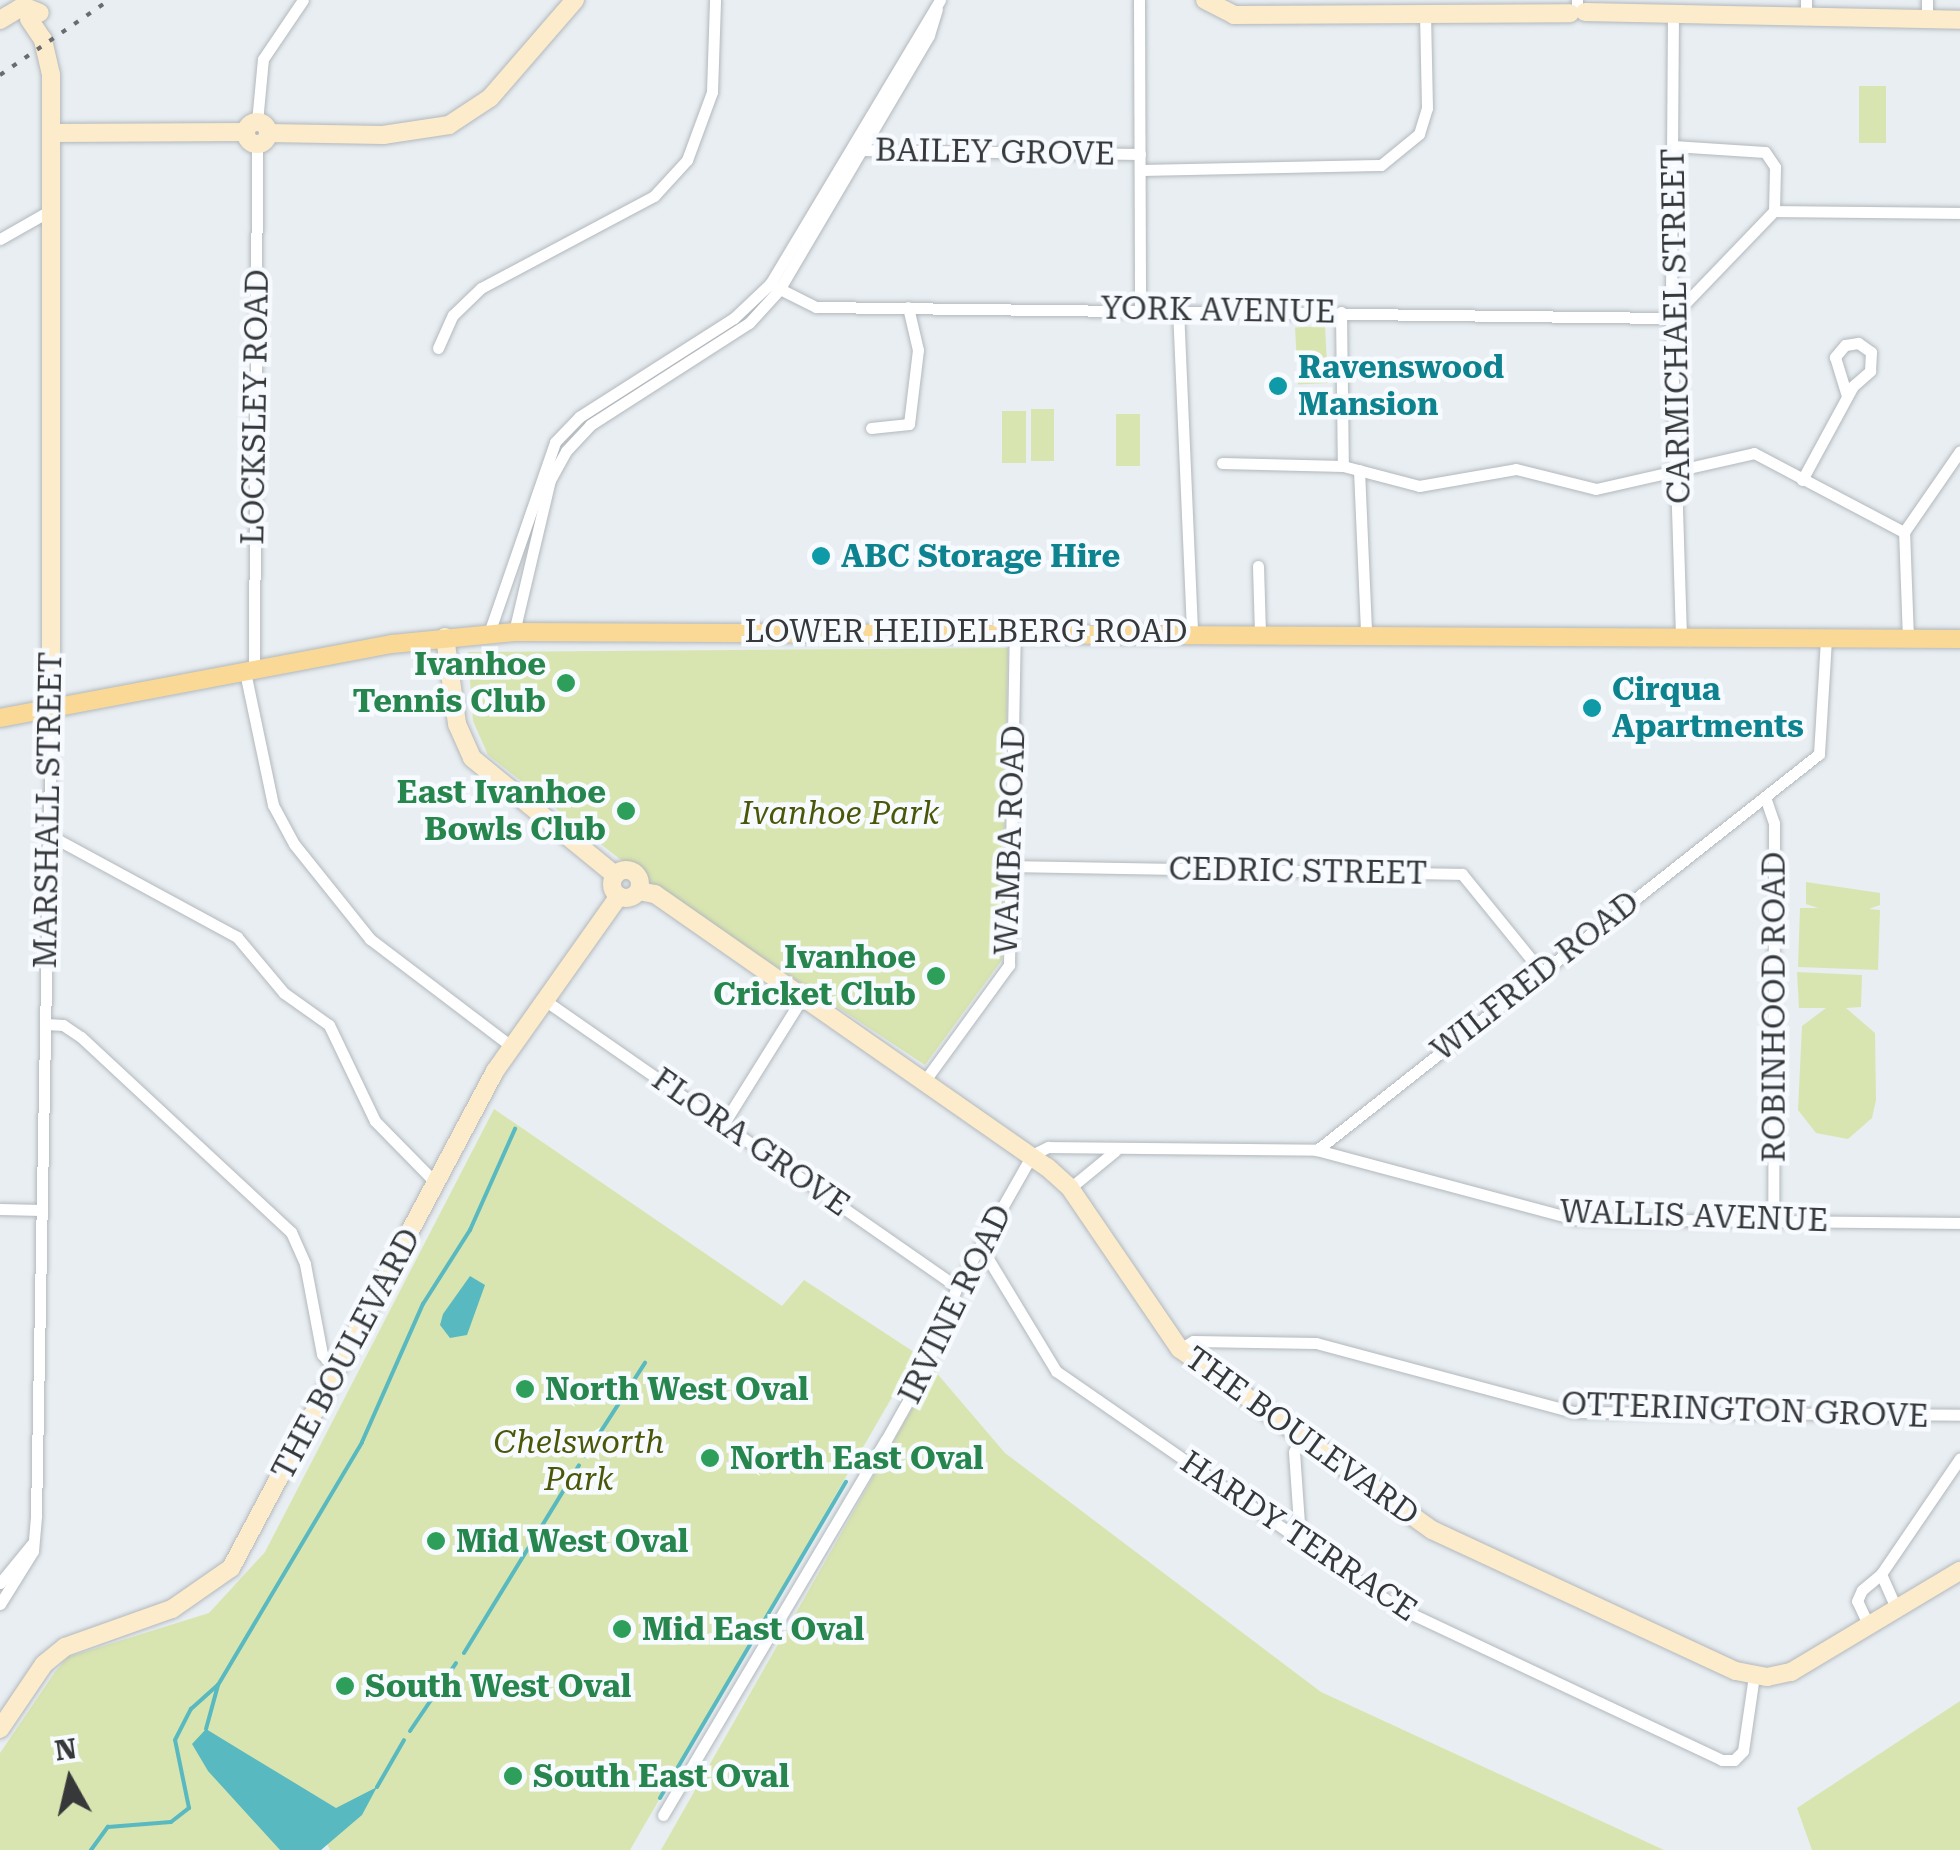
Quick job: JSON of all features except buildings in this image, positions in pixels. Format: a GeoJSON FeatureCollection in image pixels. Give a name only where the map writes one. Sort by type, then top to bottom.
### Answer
{"type":"FeatureCollection","features":[{"type":"Feature","properties":{"kind":"main road","name":"LOWER HEIDELBERG ROAD"},"geometry":{"type":"LineString","coordinates":[[0,718],[445,637],[514,632],[1260,632],[1960,641]]}},
{"type":"Feature","properties":{"kind":"street","name":"LOCKSLEY ROAD"},"geometry":{"type":"LineString","coordinates":[[303,0],[262,60],[257,132],[249,671],[273,805],[294,844],[370,939],[512,1046]]}},
{"type":"Feature","properties":{"kind":"street"},"geometry":{"type":"LineString","coordinates":[[52,134],[383,135],[448,125],[490,98],[575,0]]}},
{"type":"Feature","properties":{"kind":"street"},"geometry":{"type":"LineString","coordinates":[[553,26],[592,0]]}},
{"type":"Feature","properties":{"kind":"street"},"geometry":{"type":"LineString","coordinates":[[438,348],[453,315],[481,288],[654,196],[687,160],[712,92],[715,0]]}},
{"type":"Feature","properties":{"kind":"street"},"geometry":{"type":"LineString","coordinates":[[514,632],[550,480],[566,451],[590,425],[749,324],[940,0]]}},
{"type":"Feature","properties":{"kind":"street"},"geometry":{"type":"LineString","coordinates":[[1140,0],[1140,308]]}},
{"type":"Feature","properties":{"kind":"street"},"geometry":{"type":"LineString","coordinates":[[1205,0],[1234,15],[1360,8],[1425,15],[1577,8],[1673,14],[1806,8],[1960,20]]}},
{"type":"Feature","properties":{"kind":"street"},"geometry":{"type":"LineString","coordinates":[[1927,20],[1928,0]]}},
{"type":"Feature","properties":{"kind":"street"},"geometry":{"type":"LineString","coordinates":[[0,19],[32,6]]}},
{"type":"Feature","properties":{"kind":"street","name":"MARSHALL STREET"},"geometry":{"type":"LineString","coordinates":[[32,6],[51,75],[52,134],[51,836],[32,1544]]}},
{"type":"Feature","properties":{"kind":"street","name":"CARMICHAEL STREET"},"geometry":{"type":"LineString","coordinates":[[1673,14],[1671,318],[1681,637]]}},
{"type":"Feature","properties":{"kind":"street"},"geometry":{"type":"LineString","coordinates":[[1140,170],[1381,164],[1419,134],[1427,108],[1425,15]]}},
{"type":"Feature","properties":{"kind":"street"},"geometry":{"type":"LineString","coordinates":[[1671,318],[1774,211],[1775,166],[1765,152],[1673,146]]}},
{"type":"Feature","properties":{"kind":"street","name":"BAILEY GROVE"},"geometry":{"type":"LineString","coordinates":[[855,149],[1140,154]]}},
{"type":"Feature","properties":{"kind":"street"},"geometry":{"type":"LineString","coordinates":[[0,239],[51,210]]}},
{"type":"Feature","properties":{"kind":"street"},"geometry":{"type":"LineString","coordinates":[[1774,211],[1960,213]]}},
{"type":"Feature","properties":{"kind":"street"},"geometry":{"type":"LineString","coordinates":[[490,633],[555,442],[578,416],[734,318],[774,287]]}},
{"type":"Feature","properties":{"kind":"street","name":"YORK AVENUE"},"geometry":{"type":"LineString","coordinates":[[774,287],[816,307],[1140,308],[1671,318]]}},
{"type":"Feature","properties":{"kind":"street"},"geometry":{"type":"LineString","coordinates":[[872,428],[909,424],[918,350],[908,307]]}},
{"type":"Feature","properties":{"kind":"street"},"geometry":{"type":"LineString","coordinates":[[1178,309],[1192,632]]}},
{"type":"Feature","properties":{"kind":"street"},"geometry":{"type":"LineString","coordinates":[[1341,312],[1343,466]]}},
{"type":"Feature","properties":{"kind":"street"},"geometry":{"type":"LineString","coordinates":[[1802,480],[1847,396]]}},
{"type":"Feature","properties":{"kind":"street"},"geometry":{"type":"LineString","coordinates":[[1908,640],[1904,532],[1960,451]]}},
{"type":"Feature","properties":{"kind":"street"},"geometry":{"type":"LineString","coordinates":[[1222,463],[1343,466],[1420,486],[1516,468],[1596,489],[1754,453],[1904,532]]}},
{"type":"Feature","properties":{"kind":"street"},"geometry":{"type":"LineString","coordinates":[[1359,470],[1366,634]]}},
{"type":"Feature","properties":{"kind":"street"},"geometry":{"type":"LineString","coordinates":[[1258,566],[1260,632]]}},
{"type":"Feature","properties":{"kind":"street","name":"WAMBA ROAD"},"geometry":{"type":"LineString","coordinates":[[923,1083],[1009,965],[1016,631]]}},
{"type":"Feature","properties":{"kind":"street"},"geometry":{"type":"LineString","coordinates":[[445,637],[457,724],[472,758],[615,875],[619,896],[639,891]]}},
{"type":"Feature","properties":{"kind":"street","name":"WILFRED ROAD"},"geometry":{"type":"LineString","coordinates":[[1317,1150],[1540,970],[1765,798],[1823,747],[1826,639]]}},
{"type":"Feature","properties":{"kind":"street","name":"ROBINHOOD ROAD"},"geometry":{"type":"LineString","coordinates":[[1765,798],[1774,822],[1773,1220]]}},
{"type":"Feature","properties":{"kind":"street"},"geometry":{"type":"LineString","coordinates":[[51,836],[237,937],[284,993],[329,1025],[375,1121],[436,1182]]}},
{"type":"Feature","properties":{"kind":"street","name":"CEDRIC STREET"},"geometry":{"type":"LineString","coordinates":[[1012,866],[1462,874],[1540,970]]}},
{"type":"Feature","properties":{"kind":"street","name":"THE BOULEVARD"},"geometry":{"type":"LineString","coordinates":[[615,875],[632,871],[639,891],[655,894],[802,1000],[1032,1155],[1070,1188],[1180,1349],[1300,1440],[1432,1530],[1754,1676]]}},
{"type":"Feature","properties":{"kind":"street","name":"THE BOULEVARD"},"geometry":{"type":"LineString","coordinates":[[0,1730],[44,1664],[65,1646],[172,1609],[231,1568],[512,1046],[619,896]]}},
{"type":"Feature","properties":{"kind":"street","name":"FLORA GROVE"},"geometry":{"type":"LineString","coordinates":[[543,999],[957,1287]]}},
{"type":"Feature","properties":{"kind":"street"},"geometry":{"type":"LineString","coordinates":[[724,1123],[802,1000]]}},
{"type":"Feature","properties":{"kind":"street"},"geometry":{"type":"LineString","coordinates":[[46,1024],[63,1025],[81,1038],[276,1214],[298,1246],[322,1354],[337,1372]]}},
{"type":"Feature","properties":{"kind":"street"},"geometry":{"type":"LineString","coordinates":[[1032,1155],[1048,1147],[1317,1150]]}},
{"type":"Feature","properties":{"kind":"street"},"geometry":{"type":"LineString","coordinates":[[1070,1188],[1119,1149]]}},
{"type":"Feature","properties":{"kind":"street","name":"WALLIS AVENUE"},"geometry":{"type":"LineString","coordinates":[[1317,1150],[1574,1219],[1960,1223]]}},
{"type":"Feature","properties":{"kind":"street","name":"IRVINE ROAD"},"geometry":{"type":"LineString","coordinates":[[664,1815],[896,1424],[957,1287],[1032,1155]]}},
{"type":"Feature","properties":{"kind":"street"},"geometry":{"type":"LineString","coordinates":[[0,1209],[42,1210]]}},
{"type":"Feature","properties":{"kind":"street","name":"HARDY TERRACE"},"geometry":{"type":"LineString","coordinates":[[981,1247],[1056,1371],[1397,1607],[1722,1760],[1739,1756],[1754,1676]]}},
{"type":"Feature","properties":{"kind":"street","name":"OTTERINGTON GROVE"},"geometry":{"type":"LineString","coordinates":[[1180,1349],[1193,1342],[1316,1342],[1572,1412],[1960,1416]]}},
{"type":"Feature","properties":{"kind":"street"},"geometry":{"type":"LineString","coordinates":[[1300,1440],[1294,1452],[1300,1538]]}},
{"type":"Feature","properties":{"kind":"street"},"geometry":{"type":"LineString","coordinates":[[1867,1622],[1857,1601],[1881,1574],[1960,1458]]}},
{"type":"Feature","properties":{"kind":"street"},"geometry":{"type":"LineString","coordinates":[[0,1584],[32,1544]]}},
{"type":"Feature","properties":{"kind":"street"},"geometry":{"type":"LineString","coordinates":[[0,1604],[29,1561],[32,1544]]}},
{"type":"Feature","properties":{"kind":"street"},"geometry":{"type":"LineString","coordinates":[[1754,1676],[1792,1672],[1867,1622],[1960,1571]]}},
{"type":"Feature","properties":{"kind":"street"},"geometry":{"type":"LineString","coordinates":[[1881,1574],[1895,1606]]}},
{"type":"Feature","properties":{"kind":"green space"},"geometry":{"type":"Polygon","coordinates":[[[1859,86],[1886,86],[1886,143],[1859,143],[1859,86]]]}},
{"type":"Feature","properties":{"kind":"green space"},"geometry":{"type":"Polygon","coordinates":[[[1325,326],[1328,383],[1298,384],[1295,328],[1325,326]]]}},
{"type":"Feature","properties":{"kind":"green space"},"geometry":{"type":"Polygon","coordinates":[[[1031,409],[1054,409],[1054,461],[1031,461],[1031,409]]]}},
{"type":"Feature","properties":{"kind":"green space"},"geometry":{"type":"Polygon","coordinates":[[[1002,411],[1026,411],[1026,463],[1002,463],[1002,411]]]}},
{"type":"Feature","properties":{"kind":"green space"},"geometry":{"type":"Polygon","coordinates":[[[1116,414],[1140,414],[1140,466],[1116,466],[1116,414]]]}},
{"type":"Feature","properties":{"kind":"green space","name":"Ivanhoe Park"},"geometry":{"type":"Polygon","coordinates":[[[1008,648],[1002,960],[925,1065],[654,886],[488,755],[473,721],[468,652],[1008,648]]]}},
{"type":"Feature","properties":{"kind":"green space"},"geometry":{"type":"Polygon","coordinates":[[[1806,882],[1880,893],[1880,905],[1869,909],[1880,910],[1878,970],[1798,967],[1800,908],[1818,908],[1806,904],[1806,882]]]}},
{"type":"Feature","properties":{"kind":"green space"},"geometry":{"type":"Polygon","coordinates":[[[1797,972],[1862,975],[1861,1007],[1846,1008],[1875,1033],[1876,1100],[1872,1118],[1848,1139],[1816,1133],[1798,1110],[1802,1026],[1826,1008],[1799,1008],[1797,972]]]}},
{"type":"Feature","properties":{"kind":"green space","name":"Chelsworth Park"},"geometry":{"type":"Polygon","coordinates":[[[494,1109],[782,1306],[804,1280],[917,1354],[630,1850],[330,1850],[311,1810],[304,1813],[321,1850],[0,1850],[0,1753],[68,1657],[209,1613],[265,1552],[494,1109]]]}},
{"type":"Feature","properties":{"kind":"green space"},"geometry":{"type":"Polygon","coordinates":[[[934,1370],[1005,1453],[1321,1692],[1664,1850],[661,1850],[934,1370]]]}},
{"type":"Feature","properties":{"kind":"green space"},"geometry":{"type":"Polygon","coordinates":[[[1960,1701],[1960,1850],[1812,1850],[1797,1808],[1960,1701]]]}},
{"type":"Feature","properties":{"kind":"water"},"geometry":{"type":"Polygon","coordinates":[[[470,1276],[485,1285],[467,1335],[450,1338],[440,1325],[443,1314],[470,1276]]]}},
{"type":"Feature","properties":{"kind":"water"},"geometry":{"type":"Polygon","coordinates":[[[206,1729],[336,1808],[377,1787],[362,1815],[321,1850],[280,1850],[208,1771],[192,1744],[206,1729]]]}},
{"type":"Feature","properties":{"kind":"waterway"},"geometry":{"type":"LineString","coordinates":[[206,1729],[218,1685],[362,1442],[423,1304],[470,1230],[515,1129]]}},
{"type":"Feature","properties":{"kind":"waterway"},"geometry":{"type":"LineString","coordinates":[[585,1456],[645,1363]]}},
{"type":"Feature","properties":{"kind":"waterway"},"geometry":{"type":"LineString","coordinates":[[464,1653],[579,1465]]}},
{"type":"Feature","properties":{"kind":"waterway"},"geometry":{"type":"LineString","coordinates":[[678,1767],[846,1482]]}},
{"type":"Feature","properties":{"kind":"waterway"},"geometry":{"type":"LineString","coordinates":[[410,1731],[456,1663]]}},
{"type":"Feature","properties":{"kind":"waterway"},"geometry":{"type":"LineString","coordinates":[[91,1850],[108,1827],[171,1822],[189,1808],[175,1740],[191,1709],[218,1685]]}},
{"type":"Feature","properties":{"kind":"waterway"},"geometry":{"type":"LineString","coordinates":[[377,1787],[404,1740]]}},
{"type":"Feature","properties":{"kind":"waterway"},"geometry":{"type":"LineString","coordinates":[[660,1798],[672,1777]]}},
{"type":"Feature","properties":{"kind":"railway"},"geometry":{"type":"LineString","coordinates":[[0,75],[109,0]]}},
{"type":"Feature","properties":{"kind":"place","name":"Ravenswood Mansion"},"geometry":{"type":"Point","coordinates":[1278,386]}},
{"type":"Feature","properties":{"kind":"place","name":"ABC Storage Hire"},"geometry":{"type":"Point","coordinates":[821,556]}},
{"type":"Feature","properties":{"kind":"place","name":"Ivanhoe Tennis Club"},"geometry":{"type":"Point","coordinates":[566,683]}},
{"type":"Feature","properties":{"kind":"place","name":"Cirqua Apartments"},"geometry":{"type":"Point","coordinates":[1592,708]}},
{"type":"Feature","properties":{"kind":"place","name":"East Ivanhoe Bowls Club"},"geometry":{"type":"Point","coordinates":[626,811]}},
{"type":"Feature","properties":{"kind":"place","name":"Ivanhoe Cricket Club"},"geometry":{"type":"Point","coordinates":[936,976]}},
{"type":"Feature","properties":{"kind":"place","name":"North West Oval"},"geometry":{"type":"Point","coordinates":[525,1389]}},
{"type":"Feature","properties":{"kind":"place","name":"North East Oval"},"geometry":{"type":"Point","coordinates":[710,1458]}},
{"type":"Feature","properties":{"kind":"place","name":"Mid West Oval"},"geometry":{"type":"Point","coordinates":[436,1541]}},
{"type":"Feature","properties":{"kind":"place","name":"Mid East Oval"},"geometry":{"type":"Point","coordinates":[622,1629]}},
{"type":"Feature","properties":{"kind":"place","name":"South West Oval"},"geometry":{"type":"Point","coordinates":[345,1686]}},
{"type":"Feature","properties":{"kind":"place","name":"South East Oval"},"geometry":{"type":"Point","coordinates":[513,1776]}}]}
